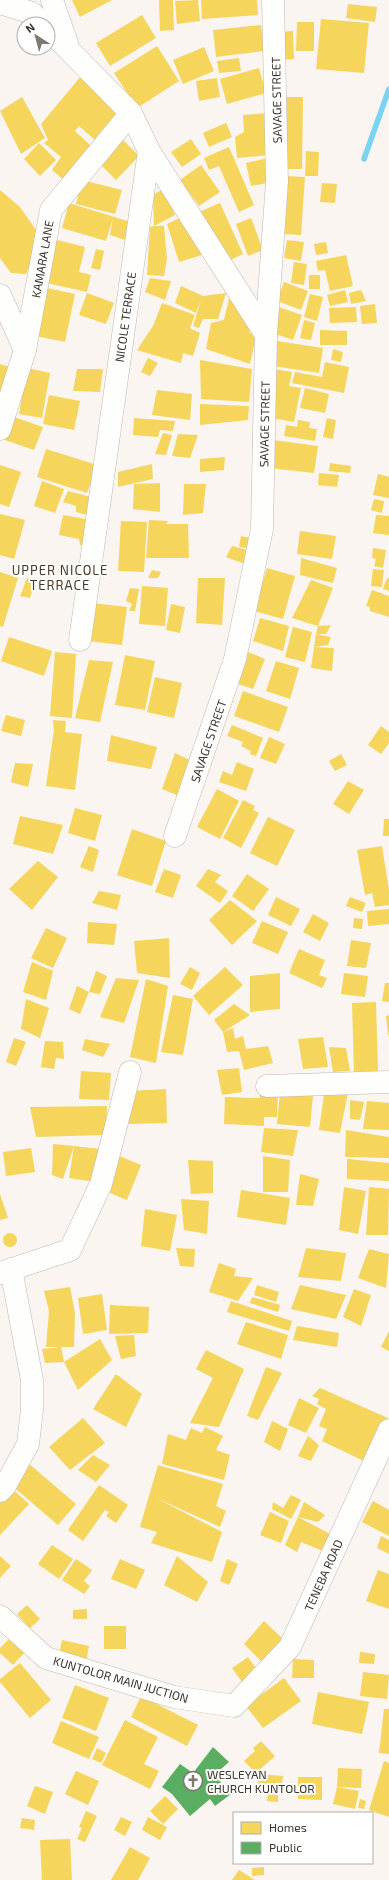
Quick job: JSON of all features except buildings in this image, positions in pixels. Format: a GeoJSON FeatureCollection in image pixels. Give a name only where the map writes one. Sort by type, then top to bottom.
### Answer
{"type":"FeatureCollection","features":[{"type":"Feature","properties":{"kind":"street"},"geometry":{"type":"LineString","coordinates":[[52,0],[70,51]]}},
{"type":"Feature","properties":{"kind":"street","name":"SAVAGE STREET"},"geometry":{"type":"LineString","coordinates":[[175,836],[236,659],[262,529],[266,335],[277,182],[272,0]]}},
{"type":"Feature","properties":{"kind":"street"},"geometry":{"type":"LineString","coordinates":[[0,4],[32,13],[35,16]]}},
{"type":"Feature","properties":{"kind":"street"},"geometry":{"type":"LineString","coordinates":[[56,37],[130,113],[148,151],[266,335]]}},
{"type":"Feature","properties":{"kind":"street","name":"KAMARA LANE"},"geometry":{"type":"LineString","coordinates":[[0,429],[25,350],[51,210],[130,113]]}},
{"type":"Feature","properties":{"kind":"street","name":"NICOLE TERRACE"},"geometry":{"type":"LineString","coordinates":[[80,640],[148,151]]}},
{"type":"Feature","properties":{"kind":"street"},"geometry":{"type":"LineString","coordinates":[[0,295],[25,350]]}},
{"type":"Feature","properties":{"kind":"street"},"geometry":{"type":"LineString","coordinates":[[0,1491],[5,1486],[28,1444],[32,1410],[32,1380],[6,1271],[70,1250],[101,1184],[130,1072]]}},
{"type":"Feature","properties":{"kind":"street"},"geometry":{"type":"LineString","coordinates":[[267,1086],[389,1082]]}},
{"type":"Feature","properties":{"kind":"street","name":"TENEBA ROAD"},"geometry":{"type":"LineString","coordinates":[[234,1706],[290,1647],[389,1430]]}},
{"type":"Feature","properties":{"kind":"street","name":"KUNTOLOR MAIN JUCTION"},"geometry":{"type":"LineString","coordinates":[[0,1616],[46,1658],[174,1697],[234,1706]]}},
{"type":"Feature","properties":{"kind":"waterway"},"geometry":{"type":"LineString","coordinates":[[364,159],[389,89]]}},
{"type":"Feature","properties":{"kind":"place","name":"WESLEYAN CHURCH KUNTOLOR"},"geometry":{"type":"Point","coordinates":[193,1781]}},
{"type":"Feature","properties":{"kind":"district","name":"UPPER NICOLE TERRACE"},"geometry":{"type":"Point","coordinates":[60,578]}}]}
